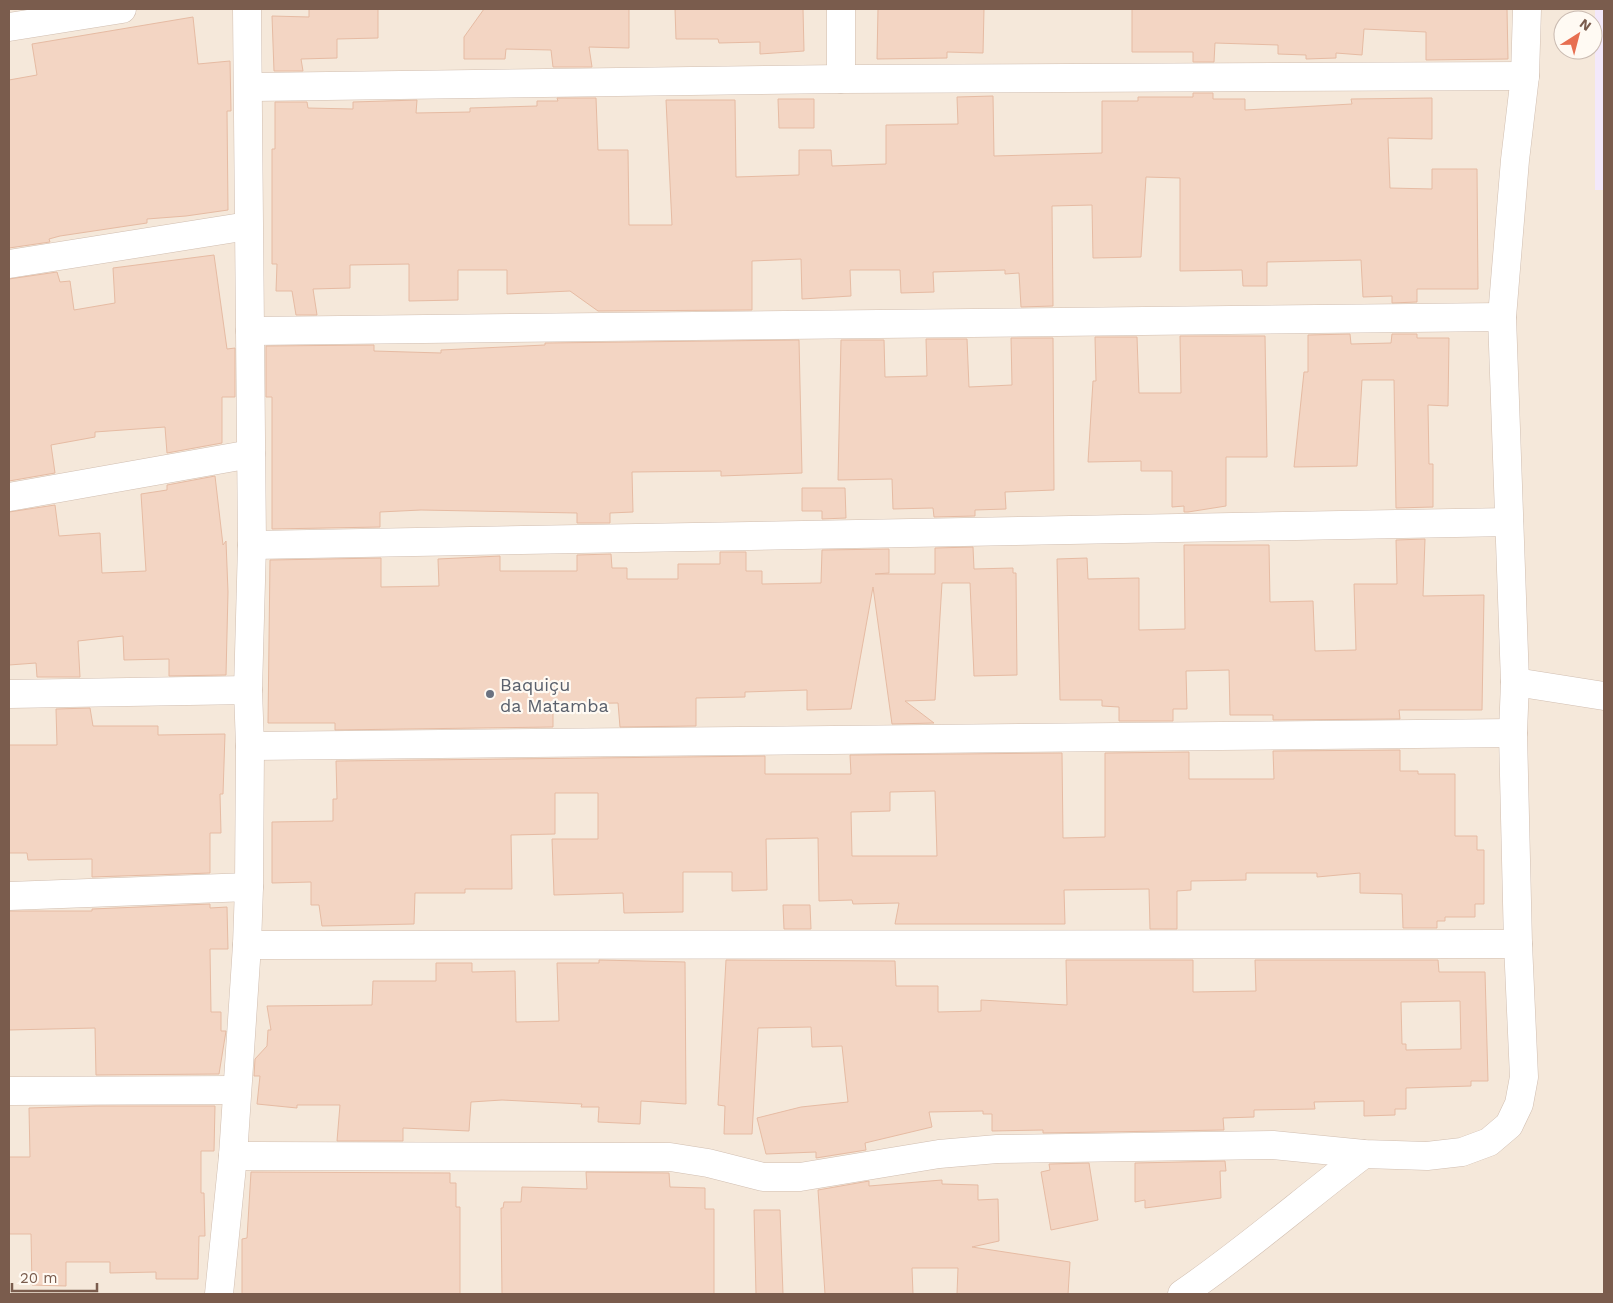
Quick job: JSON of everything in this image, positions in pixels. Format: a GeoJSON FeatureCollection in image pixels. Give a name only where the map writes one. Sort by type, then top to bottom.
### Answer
{"type":"FeatureCollection","features":[{"type":"Feature","properties":{"kind":"street"},"geometry":{"type":"LineString","coordinates":[[9,27],[122,9]]}},
{"type":"Feature","properties":{"kind":"street"},"geometry":{"type":"LineString","coordinates":[[219,1294],[233,1156],[249,887],[250,746],[248,690],[252,545],[247,9]]}},
{"type":"Feature","properties":{"kind":"street"},"geometry":{"type":"LineString","coordinates":[[841,9],[841,79]]}},
{"type":"Feature","properties":{"kind":"street"},"geometry":{"type":"LineString","coordinates":[[233,1156],[670,1157],[708,1163],[763,1177],[800,1177],[939,1154],[998,1149],[1273,1146],[1364,1154],[1427,1156],[1462,1152],[1489,1142],[1509,1125],[1519,1104],[1524,1077],[1518,944],[1513,733],[1515,682],[1502,317],[1515,160],[1525,76],[1527,9]]}},
{"type":"Feature","properties":{"kind":"street"},"geometry":{"type":"LineString","coordinates":[[249,86],[841,79],[1525,76]]}},
{"type":"Feature","properties":{"kind":"street"},"geometry":{"type":"LineString","coordinates":[[9,264],[248,226]]}},
{"type":"Feature","properties":{"kind":"street"},"geometry":{"type":"LineString","coordinates":[[250,331],[1502,317]]}},
{"type":"Feature","properties":{"kind":"street"},"geometry":{"type":"LineString","coordinates":[[9,496],[251,454]]}},
{"type":"Feature","properties":{"kind":"street"},"geometry":{"type":"LineString","coordinates":[[252,545],[1509,522]]}},
{"type":"Feature","properties":{"kind":"street"},"geometry":{"type":"LineString","coordinates":[[1515,682],[1604,696]]}},
{"type":"Feature","properties":{"kind":"street"},"geometry":{"type":"LineString","coordinates":[[9,694],[248,690]]}},
{"type":"Feature","properties":{"kind":"street"},"geometry":{"type":"LineString","coordinates":[[250,746],[1513,733]]}},
{"type":"Feature","properties":{"kind":"street"},"geometry":{"type":"LineString","coordinates":[[9,896],[249,887]]}},
{"type":"Feature","properties":{"kind":"street"},"geometry":{"type":"LineString","coordinates":[[247,945],[1518,944]]}},
{"type":"Feature","properties":{"kind":"street"},"geometry":{"type":"LineString","coordinates":[[9,1092],[236,1090]]}},
{"type":"Feature","properties":{"kind":"street"},"geometry":{"type":"LineString","coordinates":[[1182,1294],[1262,1236],[1307,1197],[1364,1154]]}},
{"type":"Feature","properties":{"kind":"shaded area"},"geometry":{"type":"Polygon","coordinates":[[[9,9],[1604,9],[1604,1294],[9,1294],[9,9]]]}},
{"type":"Feature","properties":{"kind":"shaded area"},"geometry":{"type":"Polygon","coordinates":[[[1604,9],[1604,190],[1595,190],[1595,60],[1603,60],[1603,10],[1595,10],[1604,9]]]}},
{"type":"Feature","properties":{"kind":"building"},"geometry":{"type":"Polygon","coordinates":[[[309,9],[378,9],[378,38],[337,39],[337,58],[301,59],[303,71],[274,71],[272,16],[309,17],[309,9]]]}},
{"type":"Feature","properties":{"kind":"building"},"geometry":{"type":"Polygon","coordinates":[[[484,9],[629,9],[629,48],[589,47],[592,67],[553,67],[551,50],[506,49],[505,59],[464,59],[464,37],[484,9]]]}},
{"type":"Feature","properties":{"kind":"building"},"geometry":{"type":"Polygon","coordinates":[[[675,9],[803,9],[804,51],[760,54],[760,42],[719,43],[718,39],[676,39],[675,9]]]}},
{"type":"Feature","properties":{"kind":"building"},"geometry":{"type":"Polygon","coordinates":[[[878,9],[984,9],[983,53],[947,52],[947,58],[877,59],[878,9]]]}},
{"type":"Feature","properties":{"kind":"building"},"geometry":{"type":"Polygon","coordinates":[[[1132,9],[1507,9],[1508,59],[1426,60],[1426,32],[1364,29],[1362,55],[1336,53],[1336,58],[1306,59],[1306,55],[1278,54],[1278,45],[1215,43],[1214,62],[1193,62],[1193,52],[1132,52],[1132,9]]]}},
{"type":"Feature","properties":{"kind":"building"},"geometry":{"type":"Polygon","coordinates":[[[193,17],[198,64],[230,61],[231,111],[227,111],[228,210],[147,219],[147,223],[60,236],[49,239],[50,242],[9,248],[9,80],[37,75],[32,44],[193,17]]]}},
{"type":"Feature","properties":{"kind":"building"},"geometry":{"type":"Polygon","coordinates":[[[1193,93],[1213,93],[1213,99],[1245,99],[1245,110],[1352,104],[1351,99],[1432,98],[1432,139],[1388,138],[1390,188],[1432,189],[1432,169],[1477,169],[1478,289],[1417,289],[1417,302],[1392,303],[1392,296],[1363,297],[1361,260],[1267,262],[1267,286],[1243,286],[1242,270],[1180,271],[1180,178],[1146,177],[1141,257],[1093,258],[1092,205],[1052,206],[1053,306],[1021,307],[1019,273],[1005,274],[1005,270],[933,272],[934,292],[901,293],[900,270],[850,270],[851,296],[802,299],[801,259],[752,261],[752,310],[598,311],[570,291],[507,294],[507,270],[458,270],[458,300],[409,301],[409,264],[350,265],[350,288],[313,289],[317,315],[296,315],[292,291],[276,291],[277,264],[272,264],[272,149],[275,149],[275,102],[307,102],[308,108],[353,109],[353,102],[417,100],[416,113],[470,112],[470,108],[537,106],[537,101],[558,101],[557,98],[596,98],[598,150],[628,150],[629,225],[672,225],[666,100],[735,100],[736,177],[799,175],[799,150],[831,150],[832,166],[886,164],[886,125],[958,124],[957,97],[993,96],[994,156],[1102,153],[1102,101],[1138,101],[1138,97],[1193,97],[1193,93]]]}},
{"type":"Feature","properties":{"kind":"building"},"geometry":{"type":"Polygon","coordinates":[[[778,99],[814,99],[814,128],[779,128],[778,99]]]}},
{"type":"Feature","properties":{"kind":"building"},"geometry":{"type":"Polygon","coordinates":[[[214,255],[227,349],[235,348],[235,397],[222,397],[222,443],[167,453],[165,427],[95,432],[95,437],[51,445],[55,473],[9,481],[9,279],[57,272],[60,282],[70,281],[74,310],[115,303],[113,268],[214,255]]]}},
{"type":"Feature","properties":{"kind":"building"},"geometry":{"type":"Polygon","coordinates":[[[1350,334],[1351,344],[1391,343],[1392,334],[1417,334],[1417,338],[1449,338],[1448,406],[1428,405],[1429,464],[1433,464],[1433,507],[1396,508],[1394,380],[1362,380],[1357,466],[1294,467],[1304,372],[1308,372],[1308,335],[1350,334]]]}},
{"type":"Feature","properties":{"kind":"building"},"geometry":{"type":"Polygon","coordinates":[[[1180,336],[1265,336],[1267,457],[1226,457],[1226,506],[1188,512],[1184,512],[1184,506],[1172,507],[1172,471],[1141,471],[1141,461],[1088,462],[1093,381],[1096,381],[1095,337],[1137,337],[1139,393],[1181,393],[1180,336]]]}},
{"type":"Feature","properties":{"kind":"building"},"geometry":{"type":"Polygon","coordinates":[[[1011,338],[1053,338],[1054,490],[1005,492],[1006,509],[975,510],[975,516],[934,517],[933,508],[893,509],[892,479],[838,480],[841,340],[884,340],[885,377],[927,376],[926,339],[967,339],[969,387],[1012,385],[1011,338]]]}},
{"type":"Feature","properties":{"kind":"building"},"geometry":{"type":"Polygon","coordinates":[[[799,340],[802,473],[721,476],[721,471],[632,472],[633,512],[610,513],[610,523],[577,523],[577,513],[421,510],[380,512],[380,527],[272,529],[272,397],[266,397],[266,346],[374,345],[374,351],[441,353],[441,350],[545,345],[545,343],[799,340]]]}},
{"type":"Feature","properties":{"kind":"building"},"geometry":{"type":"Polygon","coordinates":[[[215,476],[223,545],[226,541],[228,592],[226,675],[169,676],[169,659],[124,660],[123,636],[78,641],[80,677],[37,677],[36,663],[9,665],[9,512],[55,505],[59,536],[100,533],[102,573],[146,571],[141,494],[167,490],[167,485],[215,476]]]}},
{"type":"Feature","properties":{"kind":"building"},"geometry":{"type":"Polygon","coordinates":[[[802,488],[845,488],[846,518],[822,519],[822,511],[802,511],[802,488]]]}},
{"type":"Feature","properties":{"kind":"building"},"geometry":{"type":"Polygon","coordinates":[[[1425,539],[1423,596],[1484,595],[1482,710],[1399,710],[1400,719],[1273,720],[1273,715],[1230,715],[1229,670],[1186,671],[1187,709],[1173,709],[1173,721],[1119,721],[1119,707],[1102,706],[1102,700],[1060,700],[1057,559],[1087,558],[1088,579],[1139,578],[1139,630],[1185,629],[1184,545],[1269,545],[1270,602],[1313,601],[1315,651],[1356,650],[1354,584],[1397,584],[1396,540],[1425,539]]]}},
{"type":"Feature","properties":{"kind":"building"},"geometry":{"type":"Polygon","coordinates":[[[973,547],[974,569],[1013,568],[1013,573],[1016,573],[1017,675],[974,676],[970,583],[942,583],[935,700],[905,701],[934,723],[892,724],[873,587],[851,709],[807,710],[807,690],[745,692],[745,697],[696,698],[696,726],[620,727],[618,703],[553,704],[553,727],[335,730],[335,723],[268,723],[270,560],[381,558],[381,587],[439,586],[438,559],[500,556],[500,571],[577,571],[577,555],[611,554],[612,568],[627,568],[627,579],[678,579],[678,564],[720,564],[720,552],[746,552],[746,571],[762,571],[762,584],[821,583],[822,550],[889,549],[889,573],[875,574],[935,574],[935,548],[973,547]]]}},
{"type":"Feature","properties":{"kind":"building"},"geometry":{"type":"Polygon","coordinates":[[[90,708],[93,726],[158,726],[158,735],[225,734],[223,794],[220,794],[221,833],[210,833],[210,873],[92,877],[92,859],[28,860],[27,853],[9,853],[9,745],[57,745],[56,709],[90,708]]]}},
{"type":"Feature","properties":{"kind":"building"},"geometry":{"type":"Polygon","coordinates":[[[1400,750],[1400,771],[1418,771],[1418,774],[1455,774],[1455,836],[1477,836],[1477,850],[1484,850],[1484,904],[1475,904],[1475,917],[1445,917],[1445,921],[1437,921],[1437,928],[1403,928],[1402,894],[1360,893],[1360,873],[1317,877],[1317,873],[1246,873],[1246,880],[1191,881],[1191,890],[1177,891],[1177,929],[1150,929],[1149,889],[1064,890],[1065,924],[895,924],[899,903],[853,904],[852,900],[819,901],[818,838],[766,839],[767,890],[732,891],[732,872],[683,872],[683,912],[624,913],[623,893],[554,895],[552,839],[598,839],[598,793],[555,793],[555,834],[511,835],[512,889],[465,889],[465,893],[415,893],[414,924],[322,926],[319,905],[311,905],[311,882],[272,883],[272,822],[333,821],[333,799],[337,799],[336,761],[765,756],[765,774],[851,774],[850,755],[1062,753],[1063,838],[1105,837],[1105,753],[1189,752],[1189,779],[1274,779],[1273,751],[1400,750]],[[935,791],[890,792],[890,811],[851,812],[852,856],[937,856],[935,791]]]}},
{"type":"Feature","properties":{"kind":"building"},"geometry":{"type":"Polygon","coordinates":[[[210,904],[210,908],[227,907],[228,949],[210,949],[211,1012],[221,1012],[221,1031],[226,1031],[219,1074],[96,1075],[95,1028],[9,1030],[9,911],[92,911],[92,909],[210,904]]]}},
{"type":"Feature","properties":{"kind":"building"},"geometry":{"type":"Polygon","coordinates":[[[783,905],[810,905],[811,929],[784,929],[783,905]]]}},
{"type":"Feature","properties":{"kind":"building"},"geometry":{"type":"Polygon","coordinates":[[[599,960],[685,962],[686,1104],[641,1101],[640,1124],[598,1122],[599,1107],[581,1107],[582,1104],[502,1100],[471,1102],[469,1131],[403,1128],[403,1141],[337,1141],[340,1105],[297,1105],[297,1108],[257,1104],[260,1076],[254,1076],[255,1059],[267,1046],[268,1030],[271,1030],[267,1006],[372,1005],[373,981],[436,981],[436,963],[472,963],[472,972],[515,971],[516,1022],[559,1021],[557,963],[599,963],[599,960]]]}},
{"type":"Feature","properties":{"kind":"building"},"geometry":{"type":"Polygon","coordinates":[[[726,960],[895,961],[896,986],[938,986],[938,1012],[981,1011],[981,1000],[1067,1005],[1066,960],[1193,960],[1193,992],[1256,991],[1255,960],[1438,960],[1439,972],[1485,972],[1488,1081],[1471,1081],[1471,1086],[1406,1088],[1406,1109],[1395,1109],[1395,1115],[1364,1116],[1364,1101],[1314,1102],[1315,1109],[1254,1110],[1254,1117],[1223,1118],[1224,1130],[1043,1133],[1043,1130],[992,1131],[992,1114],[983,1114],[983,1111],[929,1112],[932,1127],[865,1143],[866,1150],[816,1158],[816,1152],[766,1154],[757,1118],[801,1107],[848,1102],[842,1046],[812,1047],[811,1027],[758,1028],[752,1134],[724,1134],[725,1106],[718,1105],[726,960]],[[1460,1001],[1401,1002],[1402,1044],[1406,1044],[1406,1050],[1461,1049],[1460,1001]]]}},
{"type":"Feature","properties":{"kind":"building"},"geometry":{"type":"Polygon","coordinates":[[[215,1106],[214,1151],[201,1151],[201,1193],[204,1193],[205,1236],[199,1236],[198,1279],[156,1279],[156,1272],[110,1273],[110,1262],[66,1262],[66,1286],[32,1285],[31,1234],[9,1234],[9,1157],[30,1157],[29,1108],[215,1106]]]}},
{"type":"Feature","properties":{"kind":"building"},"geometry":{"type":"Polygon","coordinates":[[[1225,1161],[1226,1171],[1220,1171],[1221,1198],[1145,1208],[1145,1200],[1135,1202],[1135,1163],[1225,1161]]]}},
{"type":"Feature","properties":{"kind":"building"},"geometry":{"type":"Polygon","coordinates":[[[1089,1163],[1098,1220],[1051,1230],[1041,1172],[1050,1170],[1049,1164],[1089,1163]]]}},
{"type":"Feature","properties":{"kind":"building"},"geometry":{"type":"Polygon","coordinates":[[[251,1172],[450,1173],[450,1183],[456,1183],[456,1207],[460,1207],[460,1294],[242,1294],[242,1239],[247,1238],[251,1172]]]}},
{"type":"Feature","properties":{"kind":"building"},"geometry":{"type":"Polygon","coordinates":[[[586,1172],[669,1173],[670,1187],[705,1188],[705,1209],[714,1209],[714,1294],[502,1294],[501,1208],[503,1208],[504,1202],[521,1202],[522,1187],[587,1189],[586,1172]]]}},
{"type":"Feature","properties":{"kind":"building"},"geometry":{"type":"Polygon","coordinates":[[[942,1180],[942,1184],[978,1185],[978,1200],[998,1199],[999,1241],[972,1247],[1070,1262],[1068,1294],[957,1294],[958,1268],[912,1268],[913,1294],[825,1294],[818,1190],[869,1181],[869,1186],[942,1180]]]}},
{"type":"Feature","properties":{"kind":"building"},"geometry":{"type":"Polygon","coordinates":[[[754,1210],[780,1210],[783,1294],[756,1294],[754,1210]]]}},
{"type":"Feature","properties":{"kind":"place","name":"Baquiçu da Matamba"},"geometry":{"type":"Point","coordinates":[490,694]}}]}
